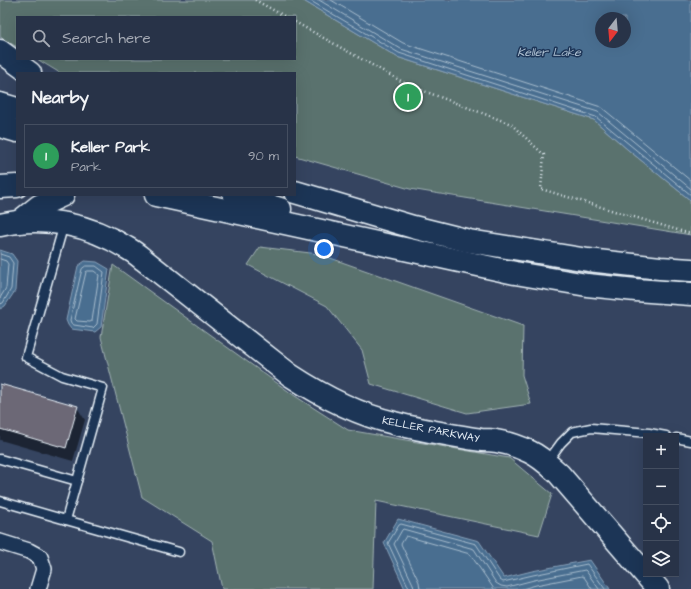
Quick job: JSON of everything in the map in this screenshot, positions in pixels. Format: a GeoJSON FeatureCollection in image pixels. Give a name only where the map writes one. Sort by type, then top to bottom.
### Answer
{"type":"FeatureCollection","features":[{"type":"Feature","properties":{"kind":"main road"},"geometry":{"type":"LineString","coordinates":[[0,51],[29,72]]}},
{"type":"Feature","properties":{"kind":"main road"},"geometry":{"type":"LineString","coordinates":[[0,104],[16,109]]}},
{"type":"Feature","properties":{"kind":"main road"},"geometry":{"type":"LineString","coordinates":[[0,126],[16,131]]}},
{"type":"Feature","properties":{"kind":"main road"},"geometry":{"type":"LineString","coordinates":[[296,182],[413,227]]}},
{"type":"Feature","properties":{"kind":"main road"},"geometry":{"type":"LineString","coordinates":[[0,187],[16,186]]}},
{"type":"Feature","properties":{"kind":"main road"},"geometry":{"type":"LineString","coordinates":[[296,192],[413,227],[469,241],[588,260],[691,270]]}},
{"type":"Feature","properties":{"kind":"main road"},"geometry":{"type":"LineString","coordinates":[[10,223],[39,206],[61,196]]}},
{"type":"Feature","properties":{"kind":"main road"},"geometry":{"type":"LineString","coordinates":[[161,196],[495,269],[587,285],[691,294]]}},
{"type":"Feature","properties":{"kind":"main road"},"geometry":{"type":"LineString","coordinates":[[237,196],[390,241],[495,269]]}},
{"type":"Feature","properties":{"kind":"main road","name":"KELLER PARKWAY"},"geometry":{"type":"LineString","coordinates":[[10,223],[40,221],[64,223],[87,229],[128,248],[290,375],[313,390],[342,405],[367,415],[394,423],[483,440],[496,441],[514,445],[531,452],[547,462],[559,474],[658,589]]}},
{"type":"Feature","properties":{"kind":"street"},"geometry":{"type":"LineString","coordinates":[[0,542],[29,550],[40,556],[44,569],[38,589]]}},
{"type":"Feature","properties":{"kind":"lane"},"geometry":{"type":"LineString","coordinates":[[64,223],[26,358],[62,376],[103,388],[66,520]]}},
{"type":"Feature","properties":{"kind":"lane"},"geometry":{"type":"LineString","coordinates":[[547,462],[561,443],[572,432],[598,428],[649,433]]}},
{"type":"Feature","properties":{"kind":"lane"},"geometry":{"type":"LineString","coordinates":[[679,439],[691,441]]}},
{"type":"Feature","properties":{"kind":"lane"},"geometry":{"type":"LineString","coordinates":[[0,459],[77,481]]}},
{"type":"Feature","properties":{"kind":"lane"},"geometry":{"type":"LineString","coordinates":[[0,501],[179,552]]}},
{"type":"Feature","properties":{"kind":"path"},"geometry":{"type":"LineString","coordinates":[[255,0],[284,16]]}},
{"type":"Feature","properties":{"kind":"path"},"geometry":{"type":"LineString","coordinates":[[296,23],[408,85],[511,124],[544,155],[541,189],[691,234]]}},
{"type":"Feature","properties":{"kind":"green space"},"geometry":{"type":"Polygon","coordinates":[[[0,0],[302,0],[397,57],[594,120],[690,200],[691,235],[410,189],[296,156],[296,72],[58,72],[39,60],[296,60],[296,16],[16,16],[16,46],[0,37],[0,0]]]}},
{"type":"Feature","properties":{"kind":"green space"},"geometry":{"type":"Polygon","coordinates":[[[260,247],[319,254],[523,326],[522,375],[531,404],[467,413],[371,384],[362,350],[327,306],[248,265],[260,247]]]}},
{"type":"Feature","properties":{"kind":"green space"},"geometry":{"type":"Polygon","coordinates":[[[113,265],[295,396],[348,430],[509,458],[552,494],[539,535],[376,501],[373,589],[222,589],[212,541],[142,497],[101,337],[113,265]]]}},
{"type":"Feature","properties":{"kind":"water","name":"Keller Lake"},"geometry":{"type":"Polygon","coordinates":[[[302,0],[691,0],[691,201],[594,120],[397,57],[302,0]]]}},
{"type":"Feature","properties":{"kind":"water"},"geometry":{"type":"Polygon","coordinates":[[[0,250],[12,254],[17,261],[15,291],[5,306],[0,309],[0,250]]]}},
{"type":"Feature","properties":{"kind":"water"},"geometry":{"type":"Polygon","coordinates":[[[85,261],[97,262],[109,269],[101,327],[95,332],[71,329],[66,320],[78,266],[85,261]]]}},
{"type":"Feature","properties":{"kind":"water"},"geometry":{"type":"Polygon","coordinates":[[[398,519],[479,541],[504,578],[590,560],[610,589],[405,589],[384,543],[398,519]]]}},
{"type":"Feature","properties":{"kind":"building"},"geometry":{"type":"Polygon","coordinates":[[[0,384],[78,406],[66,448],[0,429],[0,384]]]}},
{"type":"Feature","properties":{"kind":"place","name":"Keller Park"},"geometry":{"type":"Point","coordinates":[408,97]}}]}
